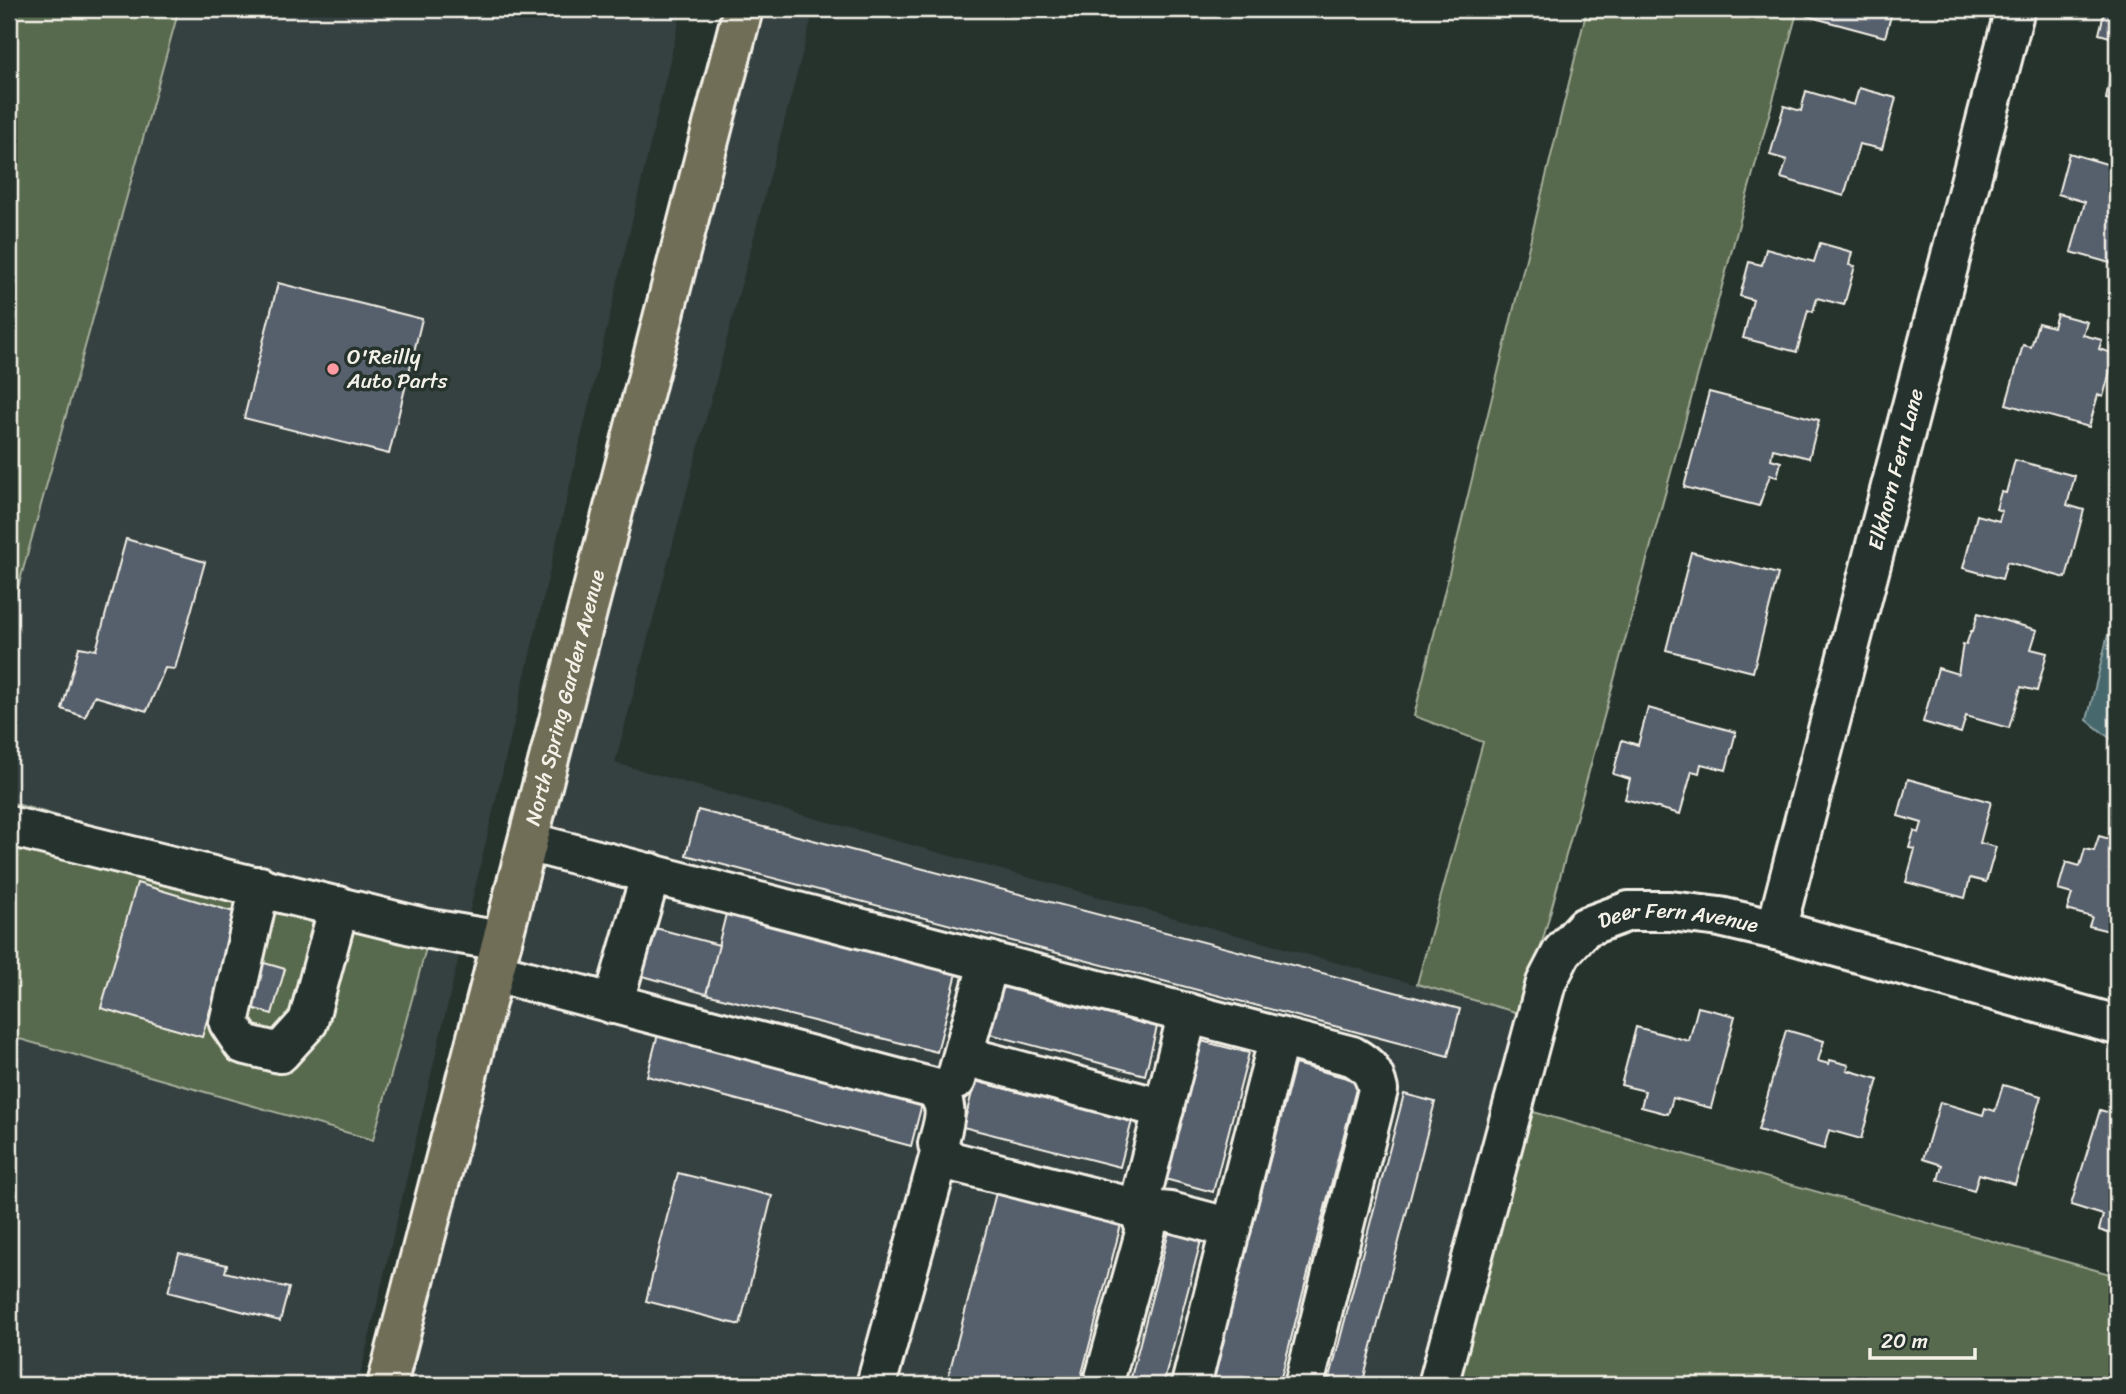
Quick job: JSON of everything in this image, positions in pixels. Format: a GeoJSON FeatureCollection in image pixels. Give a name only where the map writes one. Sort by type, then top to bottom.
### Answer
{"type":"FeatureCollection","features":[{"type":"Feature","properties":{"kind":"highway","name":"North Spring Garden Avenue"},"geometry":{"type":"LineString","coordinates":[[387,1385],[743,9]]}},
{"type":"Feature","properties":{"kind":"street","name":"Elkhorn Fern Lane"},"geometry":{"type":"LineString","coordinates":[[1776,930],[2015,9]]}},
{"type":"Feature","properties":{"kind":"street"},"geometry":{"type":"LineString","coordinates":[[9,826],[424,928],[613,1004],[934,1088],[945,1100]]}},
{"type":"Feature","properties":{"kind":"street"},"geometry":{"type":"LineString","coordinates":[[528,842],[1352,1056],[1374,1073],[1378,1090],[1304,1385]]}},
{"type":"Feature","properties":{"kind":"street"},"geometry":{"type":"LineString","coordinates":[[613,1004],[651,873]]}},
{"type":"Feature","properties":{"kind":"street"},"geometry":{"type":"LineString","coordinates":[[260,886],[229,1023],[243,1044],[280,1053],[308,1022],[339,906]]}},
{"type":"Feature","properties":{"kind":"street","name":"Deer Fern Avenue"},"geometry":{"type":"LineString","coordinates":[[1437,1385],[1546,983],[1562,952],[1585,927],[1629,911],[1720,917],[1776,930],[2117,1025]]}},
{"type":"Feature","properties":{"kind":"street"},"geometry":{"type":"LineString","coordinates":[[989,961],[959,1075],[945,1100],[946,1112],[938,1144],[942,1150],[954,1162],[1138,1209],[1170,1212],[1231,1228]]}},
{"type":"Feature","properties":{"kind":"street"},"geometry":{"type":"LineString","coordinates":[[1103,1385],[1146,1229],[1138,1209],[1188,1013]]}},
{"type":"Feature","properties":{"kind":"street"},"geometry":{"type":"LineString","coordinates":[[1191,1385],[1279,1037]]}},
{"type":"Feature","properties":{"kind":"street"},"geometry":{"type":"LineString","coordinates":[[964,1056],[1164,1109]]}},
{"type":"Feature","properties":{"kind":"street"},"geometry":{"type":"LineString","coordinates":[[877,1385],[942,1150]]}},
{"type":"Feature","properties":{"kind":"shaded area"},"geometry":{"type":"Polygon","coordinates":[[[179,9],[682,9],[358,1385],[9,1385],[9,1036],[373,1139],[433,923],[9,802],[9,620],[179,9]]]}},
{"type":"Feature","properties":{"kind":"shaded area"},"geometry":{"type":"Polygon","coordinates":[[[761,9],[814,9],[615,763],[1519,1013],[1419,1385],[406,1385],[761,9]]]}},
{"type":"Feature","properties":{"kind":"green space"},"geometry":{"type":"Polygon","coordinates":[[[9,9],[179,9],[9,620],[9,9]]]}},
{"type":"Feature","properties":{"kind":"green space"},"geometry":{"type":"Polygon","coordinates":[[[1587,9],[1798,9],[1537,961],[1519,1013],[1417,984],[1483,742],[1414,716],[1587,9]]]}},
{"type":"Feature","properties":{"kind":"green space"},"geometry":{"type":"Polygon","coordinates":[[[9,802],[433,923],[373,1140],[9,1036],[9,802]]]}},
{"type":"Feature","properties":{"kind":"green space"},"geometry":{"type":"Polygon","coordinates":[[[1530,1111],[2117,1276],[2117,1385],[1456,1385],[1530,1111]]]}},
{"type":"Feature","properties":{"kind":"water"},"geometry":{"type":"Polygon","coordinates":[[[2117,598],[2117,744],[2087,720],[2117,598]]]}},
{"type":"Feature","properties":{"kind":"building"},"geometry":{"type":"Polygon","coordinates":[[[1809,9],[1893,9],[1885,37],[1807,16],[1809,9]]]}},
{"type":"Feature","properties":{"kind":"building"},"geometry":{"type":"Polygon","coordinates":[[[2105,9],[2117,9],[2117,39],[2099,34],[2105,9]]]}},
{"type":"Feature","properties":{"kind":"building"},"geometry":{"type":"Polygon","coordinates":[[[2115,48],[2117,49],[2117,102],[2106,99],[2115,48]]]}},
{"type":"Feature","properties":{"kind":"building"},"geometry":{"type":"Polygon","coordinates":[[[1859,88],[1896,98],[1882,149],[1859,144],[1844,196],[1781,178],[1787,160],[1770,155],[1784,106],[1801,111],[1806,91],[1854,105],[1859,88]]]}},
{"type":"Feature","properties":{"kind":"building"},"geometry":{"type":"Polygon","coordinates":[[[2069,153],[2117,167],[2117,265],[2071,252],[2085,202],[2058,194],[2069,153]]]}},
{"type":"Feature","properties":{"kind":"building"},"geometry":{"type":"Polygon","coordinates":[[[1820,243],[1852,252],[1849,265],[1855,266],[1844,305],[1817,298],[1813,312],[1808,310],[1797,352],[1743,338],[1753,300],[1740,296],[1749,262],[1762,265],[1766,249],[1814,262],[1820,243]]]}},
{"type":"Feature","properties":{"kind":"building","name":"O'Reilly Auto Parts"},"geometry":{"type":"Polygon","coordinates":[[[278,283],[422,319],[389,454],[244,418],[278,283]]]}},
{"type":"Feature","properties":{"kind":"building"},"geometry":{"type":"Polygon","coordinates":[[[2057,314],[2087,322],[2083,335],[2102,340],[2099,349],[2115,354],[2103,397],[2098,395],[2089,427],[2006,404],[2023,345],[2031,347],[2038,323],[2053,327],[2057,314]]]}},
{"type":"Feature","properties":{"kind":"building"},"geometry":{"type":"Polygon","coordinates":[[[1709,392],[1819,420],[1809,458],[1773,449],[1771,459],[1781,462],[1777,477],[1770,475],[1759,506],[1684,487],[1709,392]]]}},
{"type":"Feature","properties":{"kind":"building"},"geometry":{"type":"Polygon","coordinates":[[[2015,460],[2075,476],[2067,505],[2084,510],[2066,578],[2007,562],[2002,579],[1963,568],[1977,515],[1999,521],[2002,511],[1996,509],[2001,492],[2006,493],[2015,460]]]}},
{"type":"Feature","properties":{"kind":"building"},"geometry":{"type":"Polygon","coordinates":[[[126,539],[205,562],[175,669],[165,668],[147,711],[94,696],[85,717],[62,709],[79,647],[96,650],[126,539]]]}},
{"type":"Feature","properties":{"kind":"building"},"geometry":{"type":"Polygon","coordinates":[[[1691,552],[1778,574],[1753,672],[1666,650],[1691,552]]]}},
{"type":"Feature","properties":{"kind":"building"},"geometry":{"type":"Polygon","coordinates":[[[1978,613],[2037,630],[2031,649],[2047,653],[2037,691],[2021,687],[2009,728],[1966,716],[1961,733],[1923,722],[1938,668],[1958,674],[1963,644],[1966,645],[1973,631],[1978,613]]]}},
{"type":"Feature","properties":{"kind":"building"},"geometry":{"type":"Polygon","coordinates":[[[1648,708],[1736,732],[1726,770],[1701,764],[1699,773],[1692,771],[1680,814],[1625,799],[1630,779],[1613,774],[1622,740],[1638,745],[1648,708]]]}},
{"type":"Feature","properties":{"kind":"building"},"geometry":{"type":"Polygon","coordinates":[[[1908,779],[1991,802],[1980,843],[1996,847],[1986,882],[1970,878],[1965,898],[1906,882],[1915,849],[1909,848],[1914,831],[1919,833],[1922,823],[1898,816],[1908,779]]]}},
{"type":"Feature","properties":{"kind":"building"},"geometry":{"type":"Polygon","coordinates":[[[698,810],[1460,1009],[1448,1056],[686,855],[698,810]]]}},
{"type":"Feature","properties":{"kind":"building"},"geometry":{"type":"Polygon","coordinates":[[[2099,836],[2117,841],[2117,933],[2089,926],[2092,917],[2067,910],[2072,894],[2058,890],[2066,862],[2080,866],[2085,849],[2094,851],[2099,836]]]}},
{"type":"Feature","properties":{"kind":"building"},"geometry":{"type":"Polygon","coordinates":[[[137,883],[237,913],[226,952],[285,969],[272,1014],[214,997],[202,1037],[101,1008],[137,883]]]}},
{"type":"Feature","properties":{"kind":"building"},"geometry":{"type":"Polygon","coordinates":[[[726,914],[957,973],[937,1052],[706,994],[726,914]]]}},
{"type":"Feature","properties":{"kind":"building"},"geometry":{"type":"Polygon","coordinates":[[[648,926],[719,945],[706,994],[636,974],[648,926]]]}},
{"type":"Feature","properties":{"kind":"building"},"geometry":{"type":"Polygon","coordinates":[[[998,986],[1157,1027],[1145,1075],[986,1033],[998,986]]]}},
{"type":"Feature","properties":{"kind":"building"},"geometry":{"type":"Polygon","coordinates":[[[1698,1007],[1735,1016],[1711,1108],[1673,1098],[1668,1114],[1641,1107],[1645,1091],[1621,1085],[1636,1027],[1689,1041],[1698,1007]]]}},
{"type":"Feature","properties":{"kind":"building"},"geometry":{"type":"Polygon","coordinates":[[[659,1030],[923,1100],[911,1146],[647,1076],[659,1030]]]}},
{"type":"Feature","properties":{"kind":"building"},"geometry":{"type":"Polygon","coordinates":[[[1786,1030],[1824,1041],[1818,1061],[1829,1064],[1830,1060],[1849,1065],[1847,1070],[1878,1079],[1861,1139],[1829,1130],[1824,1149],[1758,1130],[1786,1030]]]}},
{"type":"Feature","properties":{"kind":"building"},"geometry":{"type":"Polygon","coordinates":[[[1201,1041],[1249,1053],[1213,1192],[1165,1179],[1201,1041]]]}},
{"type":"Feature","properties":{"kind":"building"},"geometry":{"type":"Polygon","coordinates":[[[1295,1064],[1358,1081],[1279,1385],[1211,1385],[1295,1064]]]}},
{"type":"Feature","properties":{"kind":"building"},"geometry":{"type":"Polygon","coordinates":[[[975,1081],[1132,1121],[1120,1167],[963,1127],[975,1081]]]}},
{"type":"Feature","properties":{"kind":"building"},"geometry":{"type":"Polygon","coordinates":[[[2003,1085],[2041,1096],[2015,1184],[1979,1174],[1974,1191],[1938,1180],[1942,1165],[1923,1159],[1940,1102],[1983,1115],[1985,1108],[1995,1111],[2003,1085]]]}},
{"type":"Feature","properties":{"kind":"building"},"geometry":{"type":"Polygon","coordinates":[[[1404,1094],[1435,1102],[1362,1385],[1328,1385],[1404,1094]]]}},
{"type":"Feature","properties":{"kind":"building"},"geometry":{"type":"Polygon","coordinates":[[[2100,1110],[2117,1115],[2117,1236],[2099,1230],[2103,1215],[2071,1205],[2100,1110]]]}},
{"type":"Feature","properties":{"kind":"building"},"geometry":{"type":"Polygon","coordinates":[[[678,1173],[772,1196],[740,1325],[646,1301],[678,1173]]]}},
{"type":"Feature","properties":{"kind":"building"},"geometry":{"type":"Polygon","coordinates":[[[998,1185],[1123,1217],[1079,1385],[946,1385],[998,1185]]]}},
{"type":"Feature","properties":{"kind":"building"},"geometry":{"type":"Polygon","coordinates":[[[1170,1228],[1202,1237],[1163,1385],[1129,1385],[1170,1228]]]}},
{"type":"Feature","properties":{"kind":"building"},"geometry":{"type":"Polygon","coordinates":[[[179,1253],[227,1265],[225,1272],[289,1288],[280,1321],[168,1292],[179,1253]]]}},
{"type":"Feature","properties":{"kind":"place","name":"O'Reilly Auto Parts"},"geometry":{"type":"Point","coordinates":[333,369]}}]}
